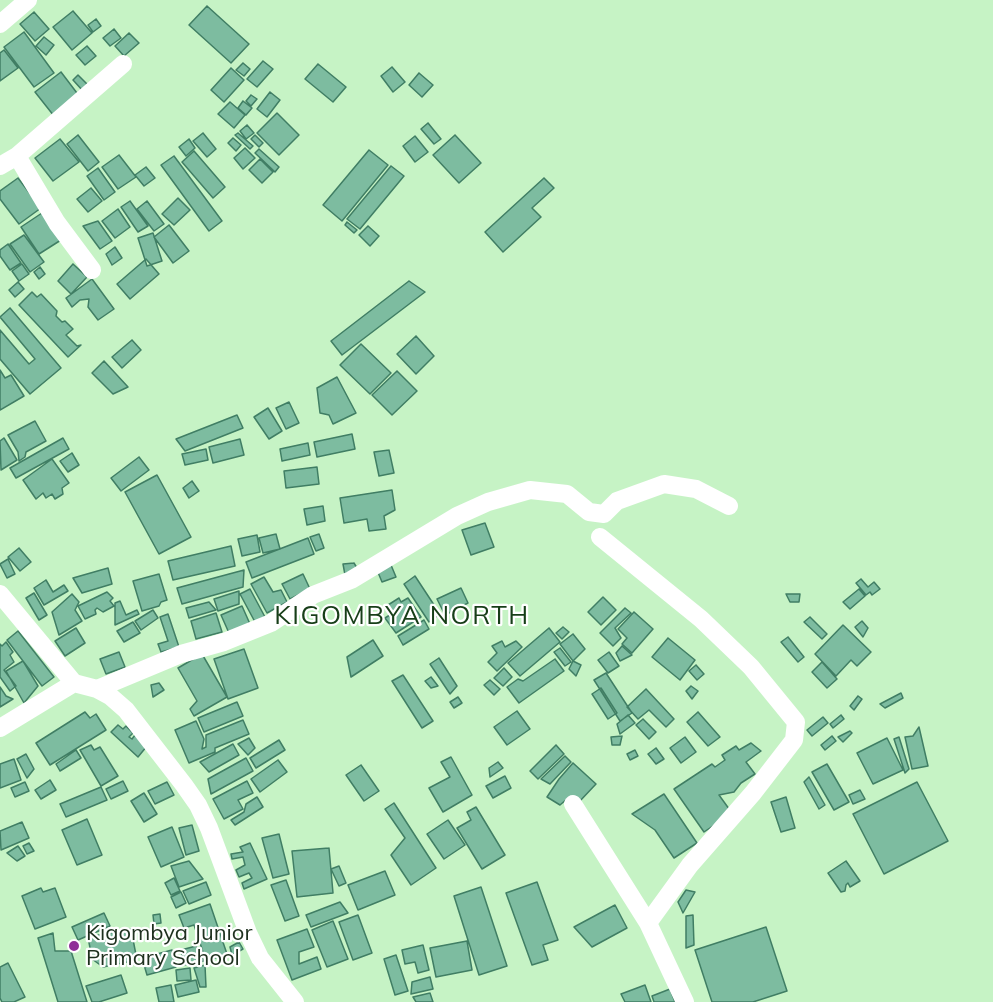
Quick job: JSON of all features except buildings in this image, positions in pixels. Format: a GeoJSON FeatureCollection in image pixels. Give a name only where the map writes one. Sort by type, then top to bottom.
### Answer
{"type":"FeatureCollection","features":[{"type":"Feature","properties":{"kind":"street"},"geometry":{"type":"LineString","coordinates":[[0,24],[28,0]]}},
{"type":"Feature","properties":{"kind":"street"},"geometry":{"type":"LineString","coordinates":[[0,166],[17,156],[123,64]]}},
{"type":"Feature","properties":{"kind":"street"},"geometry":{"type":"LineString","coordinates":[[17,156],[57,223],[92,270]]}},
{"type":"Feature","properties":{"kind":"street"},"geometry":{"type":"LineString","coordinates":[[97,689],[181,654],[224,642],[271,623],[313,595],[351,580],[457,516],[488,502],[530,490],[567,494],[589,512],[604,514],[617,501],[664,484],[696,489],[729,506]]}},
{"type":"Feature","properties":{"kind":"street"},"geometry":{"type":"LineString","coordinates":[[600,537],[701,619],[751,667],[796,722],[794,740],[753,793],[690,865],[648,923]]}},
{"type":"Feature","properties":{"kind":"street"},"geometry":{"type":"LineString","coordinates":[[0,594],[74,683],[97,689],[110,696],[126,710],[198,805],[260,958],[295,1002]]}},
{"type":"Feature","properties":{"kind":"street"},"geometry":{"type":"LineString","coordinates":[[0,728],[74,683]]}},
{"type":"Feature","properties":{"kind":"street"},"geometry":{"type":"LineString","coordinates":[[573,804],[648,923],[685,1002]]}},
{"type":"Feature","properties":{"kind":"place","name":"Kigombya Junior Primary School"},"geometry":{"type":"Point","coordinates":[74,946]}},
{"type":"Feature","properties":{"kind":"district","name":"KIGOMBYA NORTH"},"geometry":{"type":"Point","coordinates":[402,616]}}]}
